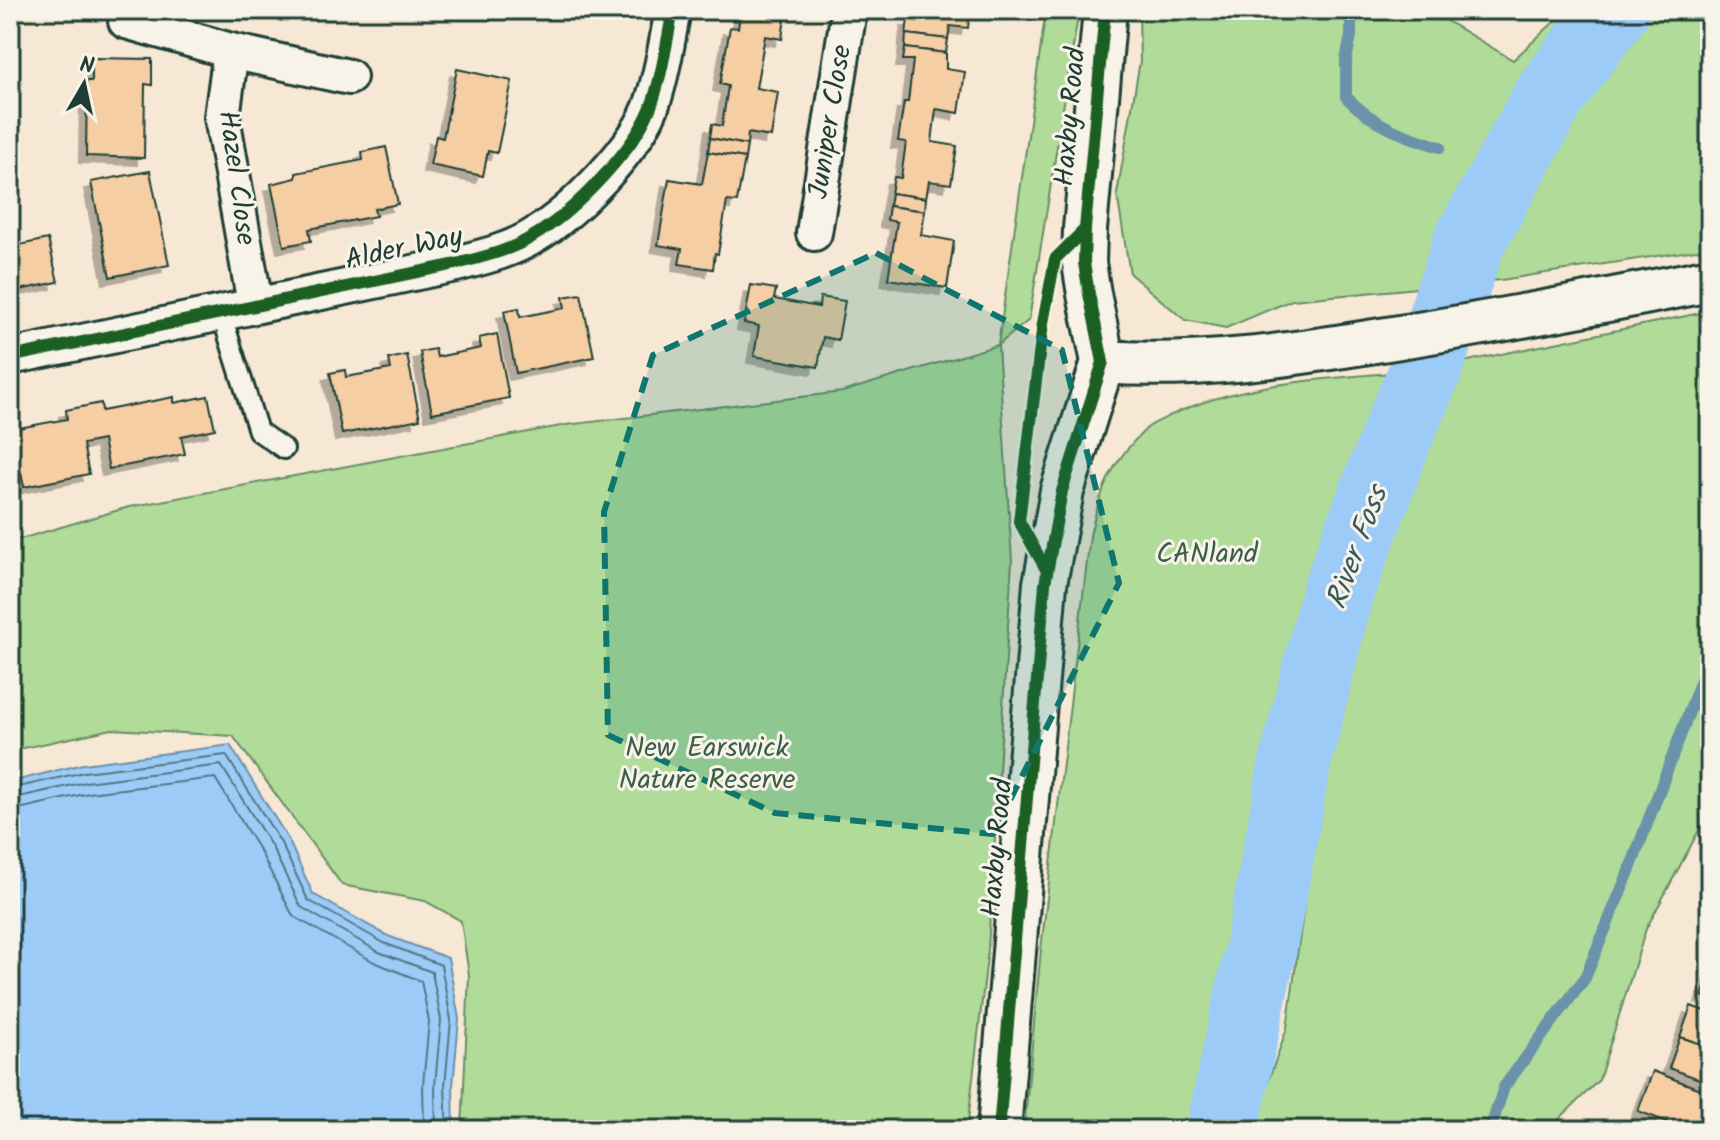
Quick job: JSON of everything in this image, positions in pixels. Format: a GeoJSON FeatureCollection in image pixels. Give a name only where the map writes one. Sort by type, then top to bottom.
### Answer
{"type":"FeatureCollection","features":[{"type":"Feature","properties":{"kind":"street","name":"Alder Way"},"geometry":{"type":"LineString","coordinates":[[10,357],[456,264],[499,253],[532,237],[580,200],[622,156],[653,103],[673,10]]}},
{"type":"Feature","properties":{"kind":"street","name":"Juniper Close"},"geometry":{"type":"LineString","coordinates":[[814,233],[849,10]]}},
{"type":"Feature","properties":{"kind":"street","name":"Haxby Road"},"geometry":{"type":"LineString","coordinates":[[999,1130],[1045,584],[1062,491],[1103,362],[1084,263],[1105,10]]}},
{"type":"Feature","properties":{"kind":"street"},"geometry":{"type":"LineString","coordinates":[[126,21],[231,51],[349,77]]}},
{"type":"Feature","properties":{"kind":"street","name":"Hazel Close"},"geometry":{"type":"LineString","coordinates":[[231,51],[222,117],[255,304]]}},
{"type":"Feature","properties":{"kind":"street"},"geometry":{"type":"LineString","coordinates":[[1103,362],[1154,366],[1308,352],[1496,322],[1691,284]]}},
{"type":"Feature","properties":{"kind":"lane"},"geometry":{"type":"LineString","coordinates":[[221,313],[258,431],[284,449]]}},
{"type":"Feature","properties":{"kind":"highlighted area"},"geometry":{"type":"Polygon","coordinates":[[[876,253],[1062,350],[1119,583],[993,834],[775,813],[608,735],[604,512],[653,355],[876,253]]]}},
{"type":"Feature","properties":{"kind":"green space"},"geometry":{"type":"Polygon","coordinates":[[[1046,10],[1079,10],[1029,320],[998,345],[1046,10]]]}},
{"type":"Feature","properties":{"kind":"green space"},"geometry":{"type":"Polygon","coordinates":[[[1139,10],[1428,10],[1513,60],[1567,10],[1710,10],[1710,248],[1501,280],[1292,300],[1226,328],[1185,320],[1130,274],[1117,194],[1140,61],[1139,10]]]}},
{"type":"Feature","properties":{"kind":"green space"},"geometry":{"type":"Polygon","coordinates":[[[1710,311],[1710,810],[1646,929],[1599,1080],[1548,1130],[1251,1130],[1287,1028],[1336,677],[1369,567],[1448,365],[1710,311]]]}},
{"type":"Feature","properties":{"kind":"green space","name":"New Earswick Nature Reserve"},"geometry":{"type":"Polygon","coordinates":[[[998,345],[1012,561],[988,949],[967,1130],[462,1130],[469,975],[461,921],[425,901],[342,885],[233,736],[112,729],[10,751],[10,542],[129,507],[566,425],[842,392],[998,345]]]}},
{"type":"Feature","properties":{"kind":"green space","name":"CANland"},"geometry":{"type":"Polygon","coordinates":[[[1426,370],[1378,416],[1326,565],[1242,946],[1208,1130],[1024,1130],[1041,949],[1090,536],[1109,478],[1124,453],[1148,427],[1197,404],[1294,382],[1426,370]]]}},
{"type":"Feature","properties":{"kind":"water"},"geometry":{"type":"Polygon","coordinates":[[[230,745],[288,839],[313,894],[388,936],[448,958],[459,1019],[453,1086],[454,1130],[10,1130],[10,782],[83,764],[230,745]]]}},
{"type":"Feature","properties":{"kind":"building"},"geometry":{"type":"Polygon","coordinates":[[[570,10],[602,10],[601,17],[570,10]]]}},
{"type":"Feature","properties":{"kind":"building"},"geometry":{"type":"Polygon","coordinates":[[[741,10],[786,10],[782,39],[765,36],[756,88],[778,92],[771,137],[748,133],[747,145],[710,138],[712,124],[722,126],[728,86],[720,84],[730,27],[738,28],[741,10]]]}},
{"type":"Feature","properties":{"kind":"building"},"geometry":{"type":"Polygon","coordinates":[[[917,10],[970,10],[968,28],[950,26],[948,39],[906,34],[908,19],[916,21],[917,10]]]}},
{"type":"Feature","properties":{"kind":"building"},"geometry":{"type":"Polygon","coordinates":[[[906,34],[948,39],[946,53],[905,48],[906,34]]]}},
{"type":"Feature","properties":{"kind":"building"},"geometry":{"type":"Polygon","coordinates":[[[905,48],[946,53],[946,69],[965,72],[959,113],[936,109],[932,142],[957,146],[951,184],[929,181],[926,198],[891,193],[894,177],[901,178],[906,142],[898,141],[904,102],[908,102],[913,60],[903,60],[905,48]]]}},
{"type":"Feature","properties":{"kind":"building"},"geometry":{"type":"Polygon","coordinates":[[[92,58],[152,59],[152,85],[145,84],[144,158],[86,156],[87,81],[92,81],[92,58]]]}},
{"type":"Feature","properties":{"kind":"building"},"geometry":{"type":"Polygon","coordinates":[[[457,69],[512,81],[497,153],[488,151],[483,176],[430,165],[436,136],[443,138],[457,69]]]}},
{"type":"Feature","properties":{"kind":"building"},"geometry":{"type":"Polygon","coordinates":[[[710,138],[747,145],[745,158],[708,152],[710,138]]]}},
{"type":"Feature","properties":{"kind":"building"},"geometry":{"type":"Polygon","coordinates":[[[386,147],[398,204],[374,209],[376,216],[309,229],[311,241],[284,246],[271,184],[296,178],[296,173],[363,160],[362,152],[386,147]]]}},
{"type":"Feature","properties":{"kind":"building"},"geometry":{"type":"Polygon","coordinates":[[[708,152],[745,158],[737,202],[727,201],[713,269],[679,264],[682,249],[658,245],[669,179],[702,184],[708,152]]]}},
{"type":"Feature","properties":{"kind":"building"},"geometry":{"type":"Polygon","coordinates":[[[150,171],[169,265],[110,277],[91,182],[150,171]]]}},
{"type":"Feature","properties":{"kind":"building"},"geometry":{"type":"Polygon","coordinates":[[[891,193],[926,198],[925,211],[889,206],[891,193]]]}},
{"type":"Feature","properties":{"kind":"building"},"geometry":{"type":"Polygon","coordinates":[[[889,206],[925,211],[921,235],[954,241],[947,288],[888,279],[897,222],[887,220],[889,206]]]}},
{"type":"Feature","properties":{"kind":"building"},"geometry":{"type":"Polygon","coordinates":[[[48,239],[58,282],[10,292],[10,247],[48,239]]]}},
{"type":"Feature","properties":{"kind":"building"},"geometry":{"type":"Polygon","coordinates":[[[751,285],[776,289],[774,299],[819,307],[820,297],[845,301],[838,340],[823,337],[818,367],[754,356],[759,326],[744,323],[751,285]]]}},
{"type":"Feature","properties":{"kind":"building"},"geometry":{"type":"Polygon","coordinates":[[[581,294],[594,357],[516,373],[504,311],[519,308],[520,317],[565,308],[563,297],[581,294]]]}},
{"type":"Feature","properties":{"kind":"building"},"geometry":{"type":"Polygon","coordinates":[[[497,334],[509,398],[432,413],[420,352],[435,349],[437,357],[481,348],[479,338],[497,334]]]}},
{"type":"Feature","properties":{"kind":"building"},"geometry":{"type":"Polygon","coordinates":[[[407,355],[420,419],[342,434],[330,373],[345,370],[346,377],[391,369],[389,359],[407,355]]]}},
{"type":"Feature","properties":{"kind":"building"},"geometry":{"type":"Polygon","coordinates":[[[208,396],[215,429],[181,436],[185,454],[109,469],[103,440],[83,444],[89,474],[24,487],[21,473],[10,475],[10,437],[14,436],[13,429],[67,419],[66,410],[101,403],[102,411],[174,397],[174,403],[208,396]]]}},
{"type":"Feature","properties":{"kind":"building"},"geometry":{"type":"Polygon","coordinates":[[[1710,974],[1710,999],[1702,996],[1710,974]]]}},
{"type":"Feature","properties":{"kind":"building"},"geometry":{"type":"Polygon","coordinates":[[[1691,1006],[1710,1013],[1710,1047],[1680,1037],[1691,1006]]]}},
{"type":"Feature","properties":{"kind":"building"},"geometry":{"type":"Polygon","coordinates":[[[1680,1037],[1710,1047],[1710,1083],[1669,1068],[1680,1037]]]}},
{"type":"Feature","properties":{"kind":"building"},"geometry":{"type":"Polygon","coordinates":[[[1653,1071],[1710,1093],[1709,1130],[1688,1130],[1638,1111],[1653,1071]]]}},
{"type":"Feature","properties":{"kind":"waterway"},"geometry":{"type":"LineString","coordinates":[[1351,10],[1346,97],[1390,128],[1440,147]]}},
{"type":"Feature","properties":{"kind":"waterway","name":"River Foss"},"geometry":{"type":"LineString","coordinates":[[1222,1130],[1260,952],[1295,763],[1337,594],[1402,423],[1426,370],[1469,242],[1549,97],[1613,10]]}},
{"type":"Feature","properties":{"kind":"waterway"},"geometry":{"type":"LineString","coordinates":[[1490,1130],[1504,1087],[1585,978],[1632,864],[1710,656]]}},
{"type":"Feature","properties":{"kind":"cycle path"},"geometry":{"type":"LineString","coordinates":[[10,357],[456,264],[523,242],[585,195],[634,138],[653,101],[673,10]]}},
{"type":"Feature","properties":{"kind":"cycle path"},"geometry":{"type":"LineString","coordinates":[[999,1130],[1045,584],[1062,491],[1103,362],[1084,263],[1105,10]]}},
{"type":"Feature","properties":{"kind":"cycle path"},"geometry":{"type":"LineString","coordinates":[[1047,571],[1019,521],[1043,323],[1055,259],[1085,229]]}}]}
